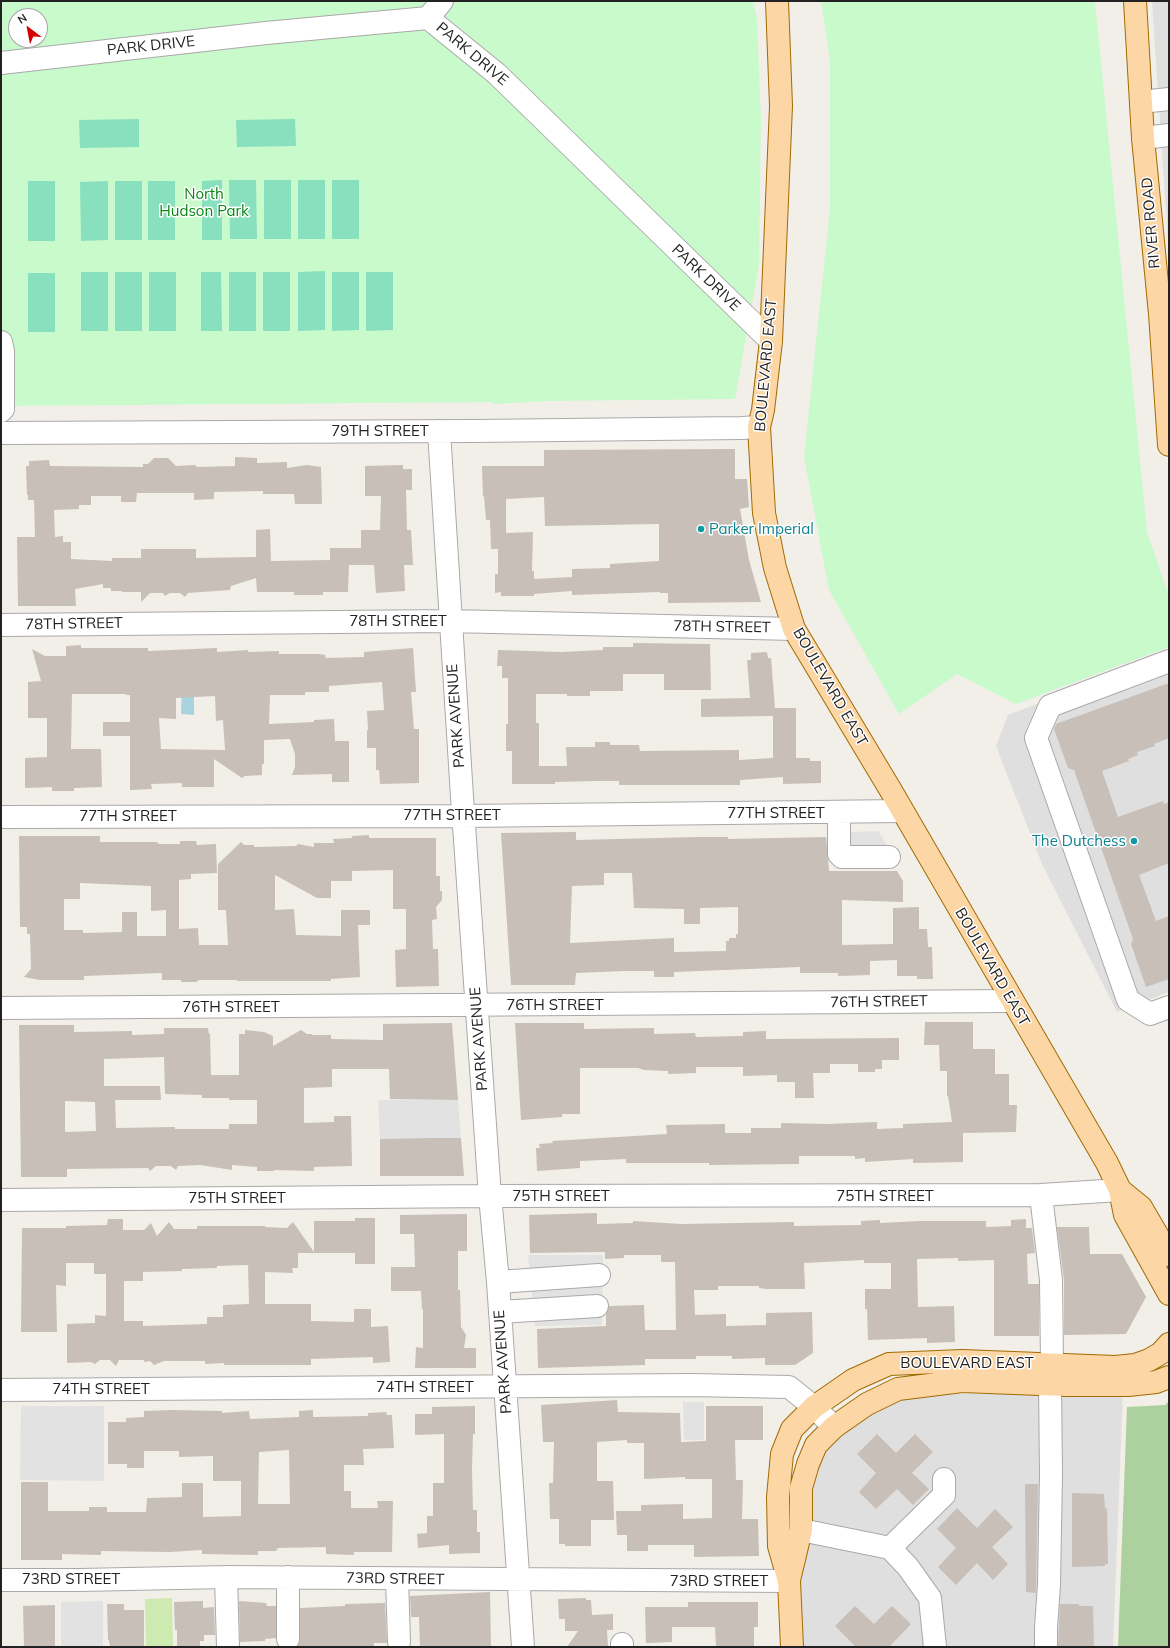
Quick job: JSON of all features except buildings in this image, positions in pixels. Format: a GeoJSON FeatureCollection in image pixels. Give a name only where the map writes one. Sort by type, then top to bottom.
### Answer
{"type":"FeatureCollection","features":[{"type":"Feature","properties":{"kind":"main road","name":"BOULEVARD EAST"},"geometry":{"type":"LineString","coordinates":[[777,1],[781,106],[771,341],[763,410],[759,427],[764,512],[775,568],[794,629],[890,789],[1107,1163],[1120,1190],[1125,1215],[1169,1294]]}},
{"type":"Feature","properties":{"kind":"main road","name":"RIVER ROAD"},"geometry":{"type":"LineString","coordinates":[[1135,1],[1141,102],[1167,385],[1169,445]]}},
{"type":"Feature","properties":{"kind":"main road","name":"BOULEVARD EAST"},"geometry":{"type":"LineString","coordinates":[[1120,1190],[1141,1207],[1169,1255]]}},
{"type":"Feature","properties":{"kind":"main road","name":"BOULEVARD EAST"},"geometry":{"type":"LineString","coordinates":[[789,1581],[801,1530],[801,1488],[808,1464],[816,1445],[834,1427],[867,1404],[898,1389],[962,1381],[1135,1365],[1155,1356],[1169,1344]]}},
{"type":"Feature","properties":{"kind":"main road","name":"BOULEVARD EAST"},"geometry":{"type":"LineString","coordinates":[[792,1647],[789,1581],[779,1546],[778,1497],[782,1454],[792,1428],[814,1406],[853,1380],[889,1364],[962,1361],[1051,1373],[1066,1385],[1128,1385],[1156,1382],[1169,1377]]}},
{"type":"Feature","properties":{"kind":"street"},"geometry":{"type":"LineString","coordinates":[[428,18],[442,1]]}},
{"type":"Feature","properties":{"kind":"street","name":"PARK DRIVE"},"geometry":{"type":"LineString","coordinates":[[1,63],[266,33],[428,18],[497,74],[771,341]]}},
{"type":"Feature","properties":{"kind":"street"},"geometry":{"type":"LineString","coordinates":[[1141,102],[1169,99]]}},
{"type":"Feature","properties":{"kind":"street"},"geometry":{"type":"LineString","coordinates":[[1144,138],[1169,135]]}},
{"type":"Feature","properties":{"kind":"street"},"geometry":{"type":"LineString","coordinates":[[1,342],[3,358],[3,409],[1,411]]}},
{"type":"Feature","properties":{"kind":"street","name":"79TH STREET"},"geometry":{"type":"LineString","coordinates":[[1,433],[439,431],[759,427]]}},
{"type":"Feature","properties":{"kind":"street","name":"PARK AVENUE"},"geometry":{"type":"LineString","coordinates":[[439,431],[463,816],[490,1196],[498,1282],[523,1647]]}},
{"type":"Feature","properties":{"kind":"street","name":"78TH STREET"},"geometry":{"type":"LineString","coordinates":[[1,625],[450,620],[794,629]]}},
{"type":"Feature","properties":{"kind":"street"},"geometry":{"type":"LineString","coordinates":[[1169,661],[1050,706],[1036,738],[1128,1000],[1150,1014],[1169,1007]]}},
{"type":"Feature","properties":{"kind":"street","name":"77TH STREET"},"geometry":{"type":"LineString","coordinates":[[1,817],[463,816],[902,811]]}},
{"type":"Feature","properties":{"kind":"street"},"geometry":{"type":"LineString","coordinates":[[838,812],[839,854],[842,857],[889,857]]}},
{"type":"Feature","properties":{"kind":"street","name":"76TH STREET"},"geometry":{"type":"LineString","coordinates":[[1,1008],[1012,1001]]}},
{"type":"Feature","properties":{"kind":"street","name":"75TH STREET"},"geometry":{"type":"LineString","coordinates":[[1,1200],[490,1196],[1041,1195],[1120,1190]]}},
{"type":"Feature","properties":{"kind":"street"},"geometry":{"type":"LineString","coordinates":[[1041,1195],[1051,1280],[1051,1482],[1046,1647]]}},
{"type":"Feature","properties":{"kind":"street"},"geometry":{"type":"LineString","coordinates":[[498,1282],[598,1275]]}},
{"type":"Feature","properties":{"kind":"street"},"geometry":{"type":"LineString","coordinates":[[500,1312],[597,1306]]}},
{"type":"Feature","properties":{"kind":"street","name":"74TH STREET"},"geometry":{"type":"LineString","coordinates":[[1,1390],[691,1385],[789,1387],[814,1406],[834,1427]]}},
{"type":"Feature","properties":{"kind":"street"},"geometry":{"type":"LineString","coordinates":[[890,1548],[944,1495],[944,1479]]}},
{"type":"Feature","properties":{"kind":"street"},"geometry":{"type":"LineString","coordinates":[[801,1530],[890,1548],[908,1567],[930,1598],[935,1647]]}},
{"type":"Feature","properties":{"kind":"street"},"geometry":{"type":"LineString","coordinates":[[226,1577],[228,1647]]}},
{"type":"Feature","properties":{"kind":"street"},"geometry":{"type":"LineString","coordinates":[[288,1577],[288,1639]]}},
{"type":"Feature","properties":{"kind":"street","name":"73RD STREET"},"geometry":{"type":"LineString","coordinates":[[1,1580],[288,1577],[789,1581]]}},
{"type":"Feature","properties":{"kind":"street"},"geometry":{"type":"LineString","coordinates":[[397,1578],[399,1642]]}},
{"type":"Feature","properties":{"kind":"shaded area"},"geometry":{"type":"Polygon","coordinates":[[[1152,1],[1169,1],[1169,256],[1152,1]]]}},
{"type":"Feature","properties":{"kind":"shaded area"},"geometry":{"type":"Polygon","coordinates":[[[1169,653],[1169,992],[1117,1012],[1042,864],[996,746],[1008,715],[1169,653]]]}},
{"type":"Feature","properties":{"kind":"shaded area"},"geometry":{"type":"Polygon","coordinates":[[[878,831],[889,848],[851,850],[851,832],[878,831]]]}},
{"type":"Feature","properties":{"kind":"shaded area"},"geometry":{"type":"Polygon","coordinates":[[[378,1100],[458,1100],[461,1138],[380,1139],[378,1100]]]}},
{"type":"Feature","properties":{"kind":"shaded area"},"geometry":{"type":"Polygon","coordinates":[[[528,1255],[603,1255],[602,1325],[535,1326],[528,1255]]]}},
{"type":"Feature","properties":{"kind":"shaded area"},"geometry":{"type":"Polygon","coordinates":[[[1123,1391],[1113,1647],[797,1647],[795,1580],[809,1487],[818,1458],[854,1420],[906,1395],[1123,1391]]]}},
{"type":"Feature","properties":{"kind":"shaded area"},"geometry":{"type":"Polygon","coordinates":[[[683,1402],[704,1402],[704,1440],[684,1440],[683,1402]]]}},
{"type":"Feature","properties":{"kind":"shaded area"},"geometry":{"type":"Polygon","coordinates":[[[21,1406],[104,1406],[104,1481],[20,1480],[21,1406]]]}},
{"type":"Feature","properties":{"kind":"shaded area"},"geometry":{"type":"Polygon","coordinates":[[[103,1601],[103,1647],[61,1647],[61,1602],[103,1601]]]}},
{"type":"Feature","properties":{"kind":"green space","name":"North Hudson Park"},"geometry":{"type":"Polygon","coordinates":[[[1,1],[753,1],[757,19],[761,118],[759,265],[735,399],[549,401],[493,404],[492,402],[1,406],[1,1]]]}},
{"type":"Feature","properties":{"kind":"green space"},"geometry":{"type":"Polygon","coordinates":[[[821,1],[1095,1],[1147,532],[1169,596],[1169,647],[1016,704],[957,674],[899,714],[829,590],[804,457],[830,208],[830,61],[821,1]]]}},
{"type":"Feature","properties":{"kind":"green space"},"geometry":{"type":"Polygon","coordinates":[[[139,119],[139,147],[80,148],[79,120],[139,119]]]}},
{"type":"Feature","properties":{"kind":"green space"},"geometry":{"type":"Polygon","coordinates":[[[295,119],[296,146],[237,147],[236,120],[295,119]]]}},
{"type":"Feature","properties":{"kind":"green space"},"geometry":{"type":"Polygon","coordinates":[[[222,180],[222,240],[202,240],[202,181],[222,180]]]}},
{"type":"Feature","properties":{"kind":"green space"},"geometry":{"type":"Polygon","coordinates":[[[229,180],[256,180],[257,239],[230,239],[229,180]]]}},
{"type":"Feature","properties":{"kind":"green space"},"geometry":{"type":"Polygon","coordinates":[[[264,180],[291,180],[291,239],[264,239],[264,180]]]}},
{"type":"Feature","properties":{"kind":"green space"},"geometry":{"type":"Polygon","coordinates":[[[298,180],[325,180],[325,239],[298,239],[298,180]]]}},
{"type":"Feature","properties":{"kind":"green space"},"geometry":{"type":"Polygon","coordinates":[[[332,180],[359,180],[359,239],[332,239],[332,180]]]}},
{"type":"Feature","properties":{"kind":"green space"},"geometry":{"type":"Polygon","coordinates":[[[28,181],[55,181],[55,241],[28,241],[28,181]]]}},
{"type":"Feature","properties":{"kind":"green space"},"geometry":{"type":"Polygon","coordinates":[[[108,181],[108,240],[81,241],[80,182],[108,181]]]}},
{"type":"Feature","properties":{"kind":"green space"},"geometry":{"type":"Polygon","coordinates":[[[115,181],[142,181],[142,240],[115,240],[115,181]]]}},
{"type":"Feature","properties":{"kind":"green space"},"geometry":{"type":"Polygon","coordinates":[[[148,181],[175,181],[175,240],[148,240],[148,181]]]}},
{"type":"Feature","properties":{"kind":"green space"},"geometry":{"type":"Polygon","coordinates":[[[325,271],[325,330],[298,331],[298,272],[325,271]]]}},
{"type":"Feature","properties":{"kind":"green space"},"geometry":{"type":"Polygon","coordinates":[[[81,272],[108,272],[108,331],[81,331],[81,272]]]}},
{"type":"Feature","properties":{"kind":"green space"},"geometry":{"type":"Polygon","coordinates":[[[115,272],[142,272],[142,331],[115,331],[115,272]]]}},
{"type":"Feature","properties":{"kind":"green space"},"geometry":{"type":"Polygon","coordinates":[[[149,272],[176,272],[176,331],[149,331],[149,272]]]}},
{"type":"Feature","properties":{"kind":"green space"},"geometry":{"type":"Polygon","coordinates":[[[201,272],[221,272],[222,331],[201,331],[201,272]]]}},
{"type":"Feature","properties":{"kind":"green space"},"geometry":{"type":"Polygon","coordinates":[[[229,272],[256,272],[256,331],[229,331],[229,272]]]}},
{"type":"Feature","properties":{"kind":"green space"},"geometry":{"type":"Polygon","coordinates":[[[263,272],[290,272],[290,331],[263,331],[263,272]]]}},
{"type":"Feature","properties":{"kind":"green space"},"geometry":{"type":"Polygon","coordinates":[[[332,272],[359,272],[359,330],[332,331],[332,272]]]}},
{"type":"Feature","properties":{"kind":"green space"},"geometry":{"type":"Polygon","coordinates":[[[366,272],[393,272],[393,330],[366,331],[366,272]]]}},
{"type":"Feature","properties":{"kind":"green space"},"geometry":{"type":"Polygon","coordinates":[[[28,273],[55,273],[55,332],[28,332],[28,273]]]}},
{"type":"Feature","properties":{"kind":"green space"},"geometry":{"type":"Polygon","coordinates":[[[1169,1401],[1169,1647],[1118,1647],[1127,1407],[1165,1405],[1169,1401]]]}},
{"type":"Feature","properties":{"kind":"green space"},"geometry":{"type":"Polygon","coordinates":[[[172,1598],[173,1647],[146,1647],[145,1599],[172,1598]]]}},
{"type":"Feature","properties":{"kind":"water"},"geometry":{"type":"Polygon","coordinates":[[[182,686],[194,687],[194,715],[181,714],[182,686]]]}},
{"type":"Feature","properties":{"kind":"place","name":"Parker Imperial"},"geometry":{"type":"Point","coordinates":[701,529]}},
{"type":"Feature","properties":{"kind":"place","name":"The Dutchess"},"geometry":{"type":"Point","coordinates":[1134,841]}}]}
